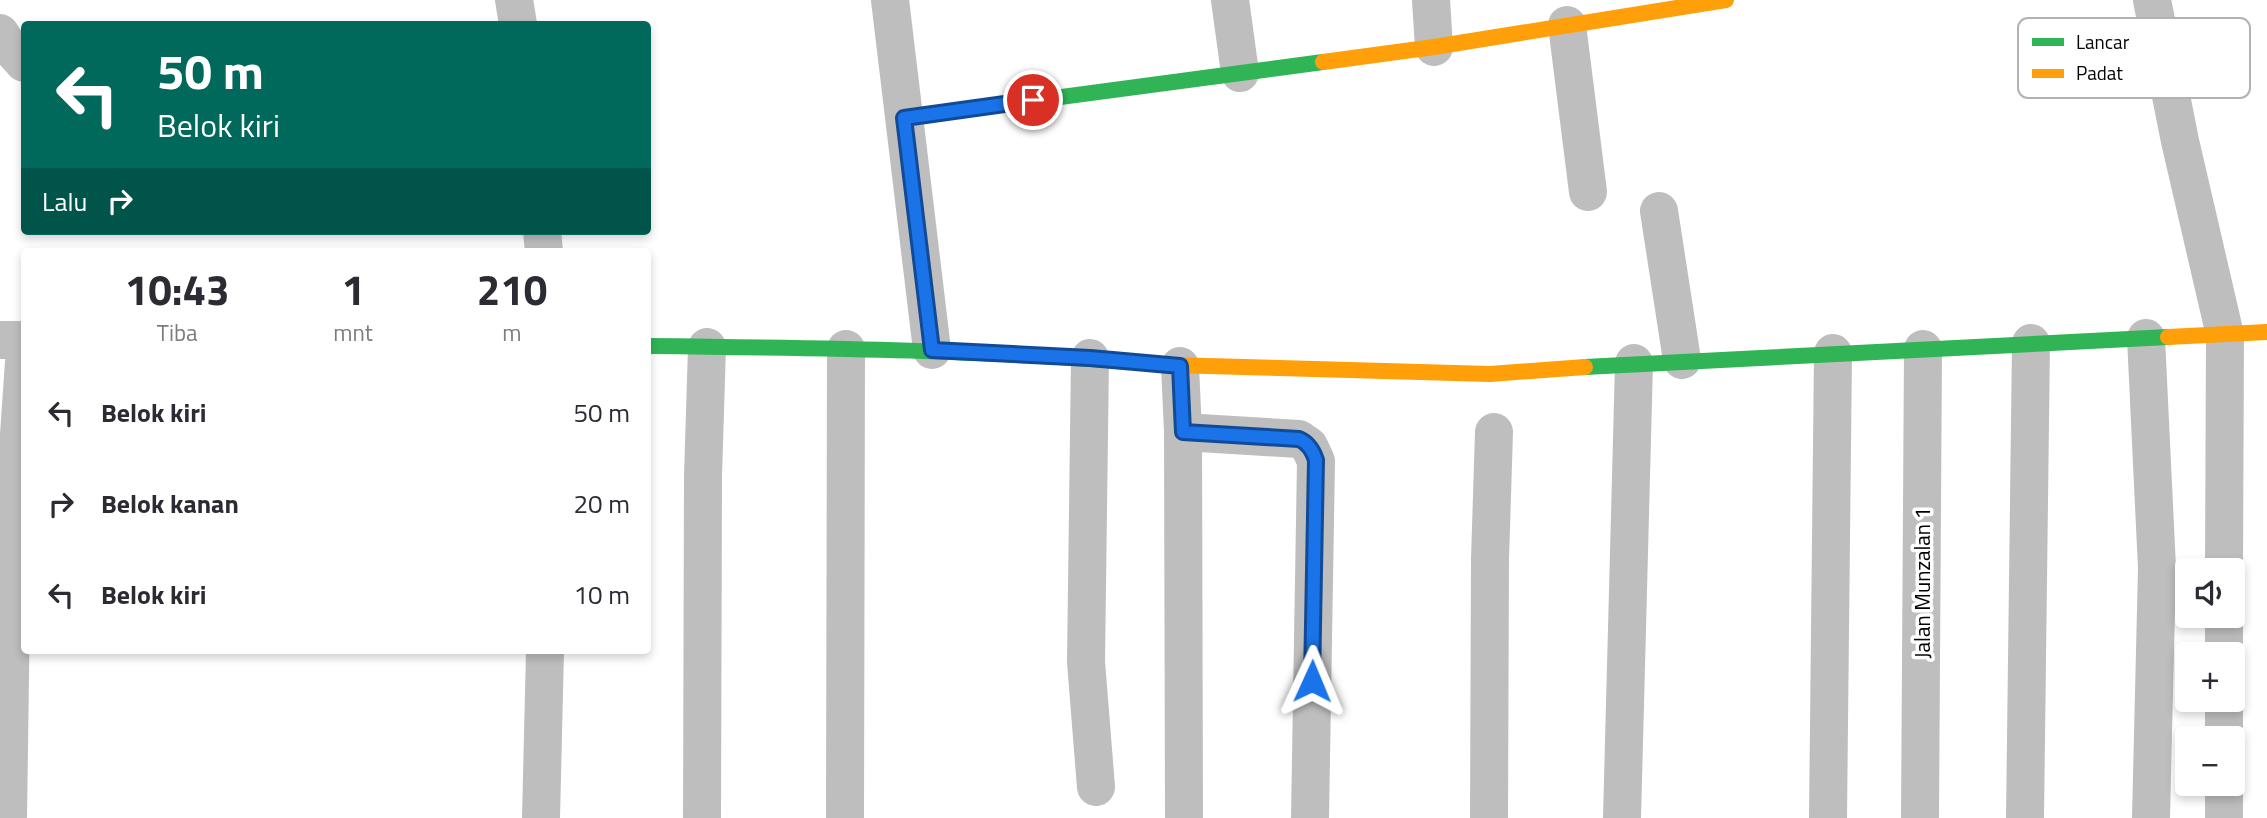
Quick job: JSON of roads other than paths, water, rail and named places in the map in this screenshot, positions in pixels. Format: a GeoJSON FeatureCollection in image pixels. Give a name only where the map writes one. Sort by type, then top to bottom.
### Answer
{"type":"FeatureCollection","features":[{"type":"Feature","properties":{"kind":"street"},"geometry":{"type":"LineString","coordinates":[[514,0],[518,21]]}},
{"type":"Feature","properties":{"kind":"street"},"geometry":{"type":"LineString","coordinates":[[890,0],[932,350]]}},
{"type":"Feature","properties":{"kind":"street"},"geometry":{"type":"LineString","coordinates":[[1230,0],[1240,73]]}},
{"type":"Feature","properties":{"kind":"street"},"geometry":{"type":"LineString","coordinates":[[1431,0],[1434,47]]}},
{"type":"Feature","properties":{"kind":"street"},"geometry":{"type":"LineString","coordinates":[[904,118],[1434,47],[1567,25],[1617,9],[1726,0]]}},
{"type":"Feature","properties":{"kind":"street"},"geometry":{"type":"LineString","coordinates":[[2152,0],[2156,18]]}},
{"type":"Feature","properties":{"kind":"street"},"geometry":{"type":"LineString","coordinates":[[1567,25],[1588,192]]}},
{"type":"Feature","properties":{"kind":"street"},"geometry":{"type":"LineString","coordinates":[[0,33],[21,59]]}},
{"type":"Feature","properties":{"kind":"street"},"geometry":{"type":"LineString","coordinates":[[2171,98],[2225,335],[2224,558]]}},
{"type":"Feature","properties":{"kind":"street"},"geometry":{"type":"LineString","coordinates":[[1659,211],[1682,360]]}},
{"type":"Feature","properties":{"kind":"street"},"geometry":{"type":"LineString","coordinates":[[651,346],[932,350],[1090,358],[1180,366],[1490,374],[1682,360],[2267,332]]}},
{"type":"Feature","properties":{"kind":"street"},"geometry":{"type":"LineString","coordinates":[[2146,338],[2157,568],[2151,818]]}},
{"type":"Feature","properties":{"kind":"street"},"geometry":{"type":"LineString","coordinates":[[0,340],[21,340]]}},
{"type":"Feature","properties":{"kind":"street"},"geometry":{"type":"LineString","coordinates":[[2025,818],[2031,343]]}},
{"type":"Feature","properties":{"kind":"street"},"geometry":{"type":"LineString","coordinates":[[702,818],[703,490],[707,347]]}},
{"type":"Feature","properties":{"kind":"street"},"geometry":{"type":"LineString","coordinates":[[845,818],[846,349]]}},
{"type":"Feature","properties":{"kind":"street","name":"Jalan Munzalan 1"},"geometry":{"type":"LineString","coordinates":[[1920,818],[1923,349]]}},
{"type":"Feature","properties":{"kind":"street"},"geometry":{"type":"LineString","coordinates":[[1829,818],[1833,353]]}},
{"type":"Feature","properties":{"kind":"street"},"geometry":{"type":"LineString","coordinates":[[1090,358],[1086,662],[1096,787]]}},
{"type":"Feature","properties":{"kind":"street"},"geometry":{"type":"LineString","coordinates":[[1622,818],[1634,363]]}},
{"type":"Feature","properties":{"kind":"street"},"geometry":{"type":"LineString","coordinates":[[1180,366],[1183,432],[1184,818]]}},
{"type":"Feature","properties":{"kind":"street"},"geometry":{"type":"LineString","coordinates":[[8,818],[12,536],[21,406]]}},
{"type":"Feature","properties":{"kind":"street"},"geometry":{"type":"LineString","coordinates":[[1183,432],[1299,439],[1309,446],[1316,460],[1310,818]]}},
{"type":"Feature","properties":{"kind":"street"},"geometry":{"type":"LineString","coordinates":[[1489,818],[1490,573],[1494,432]]}},
{"type":"Feature","properties":{"kind":"street"},"geometry":{"type":"LineString","coordinates":[[541,818],[545,654]]}},
{"type":"Feature","properties":{"kind":"street"},"geometry":{"type":"LineString","coordinates":[[2224,796],[2224,818]]}}]}
